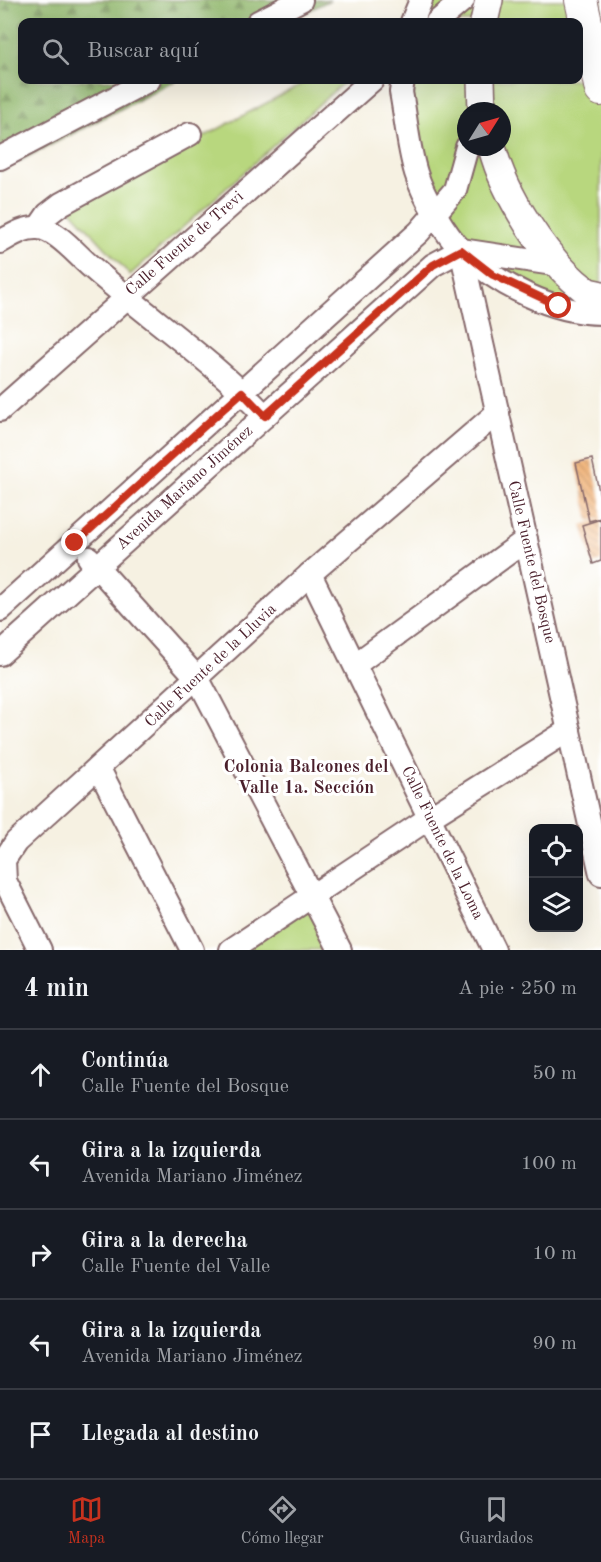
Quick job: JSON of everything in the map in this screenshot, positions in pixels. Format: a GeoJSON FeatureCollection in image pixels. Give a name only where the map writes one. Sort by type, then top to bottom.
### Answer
{"type":"FeatureCollection","features":[{"type":"Feature","properties":{"kind":"highway"},"geometry":{"type":"LineString","coordinates":[[580,0],[601,90]]}},
{"type":"Feature","properties":{"kind":"main road"},"geometry":{"type":"LineString","coordinates":[[485,18],[489,0]]}},
{"type":"Feature","properties":{"kind":"main road"},"geometry":{"type":"LineString","coordinates":[[494,156],[497,169],[524,220],[560,265],[596,297]]}},
{"type":"Feature","properties":{"kind":"street"},"geometry":{"type":"LineString","coordinates":[[266,18],[300,0]]}},
{"type":"Feature","properties":{"kind":"street"},"geometry":{"type":"LineString","coordinates":[[414,18],[421,0]]}},
{"type":"Feature","properties":{"kind":"street"},"geometry":{"type":"LineString","coordinates":[[442,18],[463,0]]}},
{"type":"Feature","properties":{"kind":"street"},"geometry":{"type":"LineString","coordinates":[[0,158],[141,84]]}},
{"type":"Feature","properties":{"kind":"street","name":"Calle Fuente de Trevi"},"geometry":{"type":"LineString","coordinates":[[0,410],[367,84]]}},
{"type":"Feature","properties":{"kind":"street","name":"Calle Fuente del Bosque"},"geometry":{"type":"LineString","coordinates":[[402,84],[401,92],[416,173],[435,213],[461,250],[493,275],[538,298],[583,313],[601,313]]}},
{"type":"Feature","properties":{"kind":"street"},"geometry":{"type":"LineString","coordinates":[[39,227],[48,214],[62,204],[190,135]]}},
{"type":"Feature","properties":{"kind":"street","name":"Avenida Mariano Jiménez"},"geometry":{"type":"LineString","coordinates":[[0,610],[419,232],[455,189],[464,156]]}},
{"type":"Feature","properties":{"kind":"street"},"geometry":{"type":"LineString","coordinates":[[0,242],[22,230],[39,227],[55,236],[125,297],[242,392],[265,416]]}},
{"type":"Feature","properties":{"kind":"street"},"geometry":{"type":"LineString","coordinates":[[461,250],[560,265]]}},
{"type":"Feature","properties":{"kind":"street","name":"Calle Fuente del Bosque"},"geometry":{"type":"LineString","coordinates":[[461,250],[601,874]]}},
{"type":"Feature","properties":{"kind":"street","name":"Avenida Mariano Jiménez"},"geometry":{"type":"LineString","coordinates":[[0,654],[433,265],[461,250]]}},
{"type":"Feature","properties":{"kind":"street","name":"Calle Fuente de la Lluvia"},"geometry":{"type":"LineString","coordinates":[[40,950],[4,881],[4,860],[16,842],[99,769],[310,574],[498,412]]}},
{"type":"Feature","properties":{"kind":"street"},"geometry":{"type":"LineString","coordinates":[[356,664],[526,540]]}},
{"type":"Feature","properties":{"kind":"street"},"geometry":{"type":"LineString","coordinates":[[75,543],[198,678],[340,950]]}},
{"type":"Feature","properties":{"kind":"street","name":"Calle Fuente de la Loma"},"geometry":{"type":"LineString","coordinates":[[310,574],[494,950]]}},
{"type":"Feature","properties":{"kind":"street"},"geometry":{"type":"LineString","coordinates":[[231,950],[429,818],[569,730]]}},
{"type":"Feature","properties":{"kind":"street"},"geometry":{"type":"LineString","coordinates":[[99,769],[192,950]]}},
{"type":"Feature","properties":{"kind":"green space"},"geometry":{"type":"Polygon","coordinates":[[[0,0],[330,0],[294,18],[18,18],[18,84],[169,84],[0,171],[0,0]]]}},
{"type":"Feature","properties":{"kind":"green space"},"geometry":{"type":"Polygon","coordinates":[[[421,0],[488,0],[484,18],[414,18],[421,0]]]}},
{"type":"Feature","properties":{"kind":"green space"},"geometry":{"type":"Polygon","coordinates":[[[490,0],[601,0],[601,307],[538,298],[435,213],[404,84],[479,84],[480,102],[457,102],[457,156],[511,156],[511,102],[483,102],[482,84],[583,84],[583,18],[486,18],[490,0]]]}},
{"type":"Feature","properties":{"kind":"green space"},"geometry":{"type":"Polygon","coordinates":[[[302,84],[342,84],[130,275],[70,209],[302,84]]]}},
{"type":"Feature","properties":{"kind":"green space"},"geometry":{"type":"Polygon","coordinates":[[[312,896],[340,950],[231,950],[312,896]]]}},
{"type":"Feature","properties":{"kind":"building"},"geometry":{"type":"Polygon","coordinates":[[[592,459],[601,500],[601,518],[589,521],[576,463],[592,459]]]}},
{"type":"Feature","properties":{"kind":"building"},"geometry":{"type":"Polygon","coordinates":[[[601,519],[601,561],[593,564],[582,525],[601,519]]]}},
{"type":"Feature","properties":{"kind":"district","name":"Colonia Balcones del Valle 1a. Sección"},"geometry":{"type":"Point","coordinates":[306,777]}},
{"type":"Feature","properties":{"kind":"route"},"geometry":{"type":"LineString","coordinates":[[75,543],[242,392],[265,416],[433,265],[461,250],[493,275],[559,306]]}}]}
